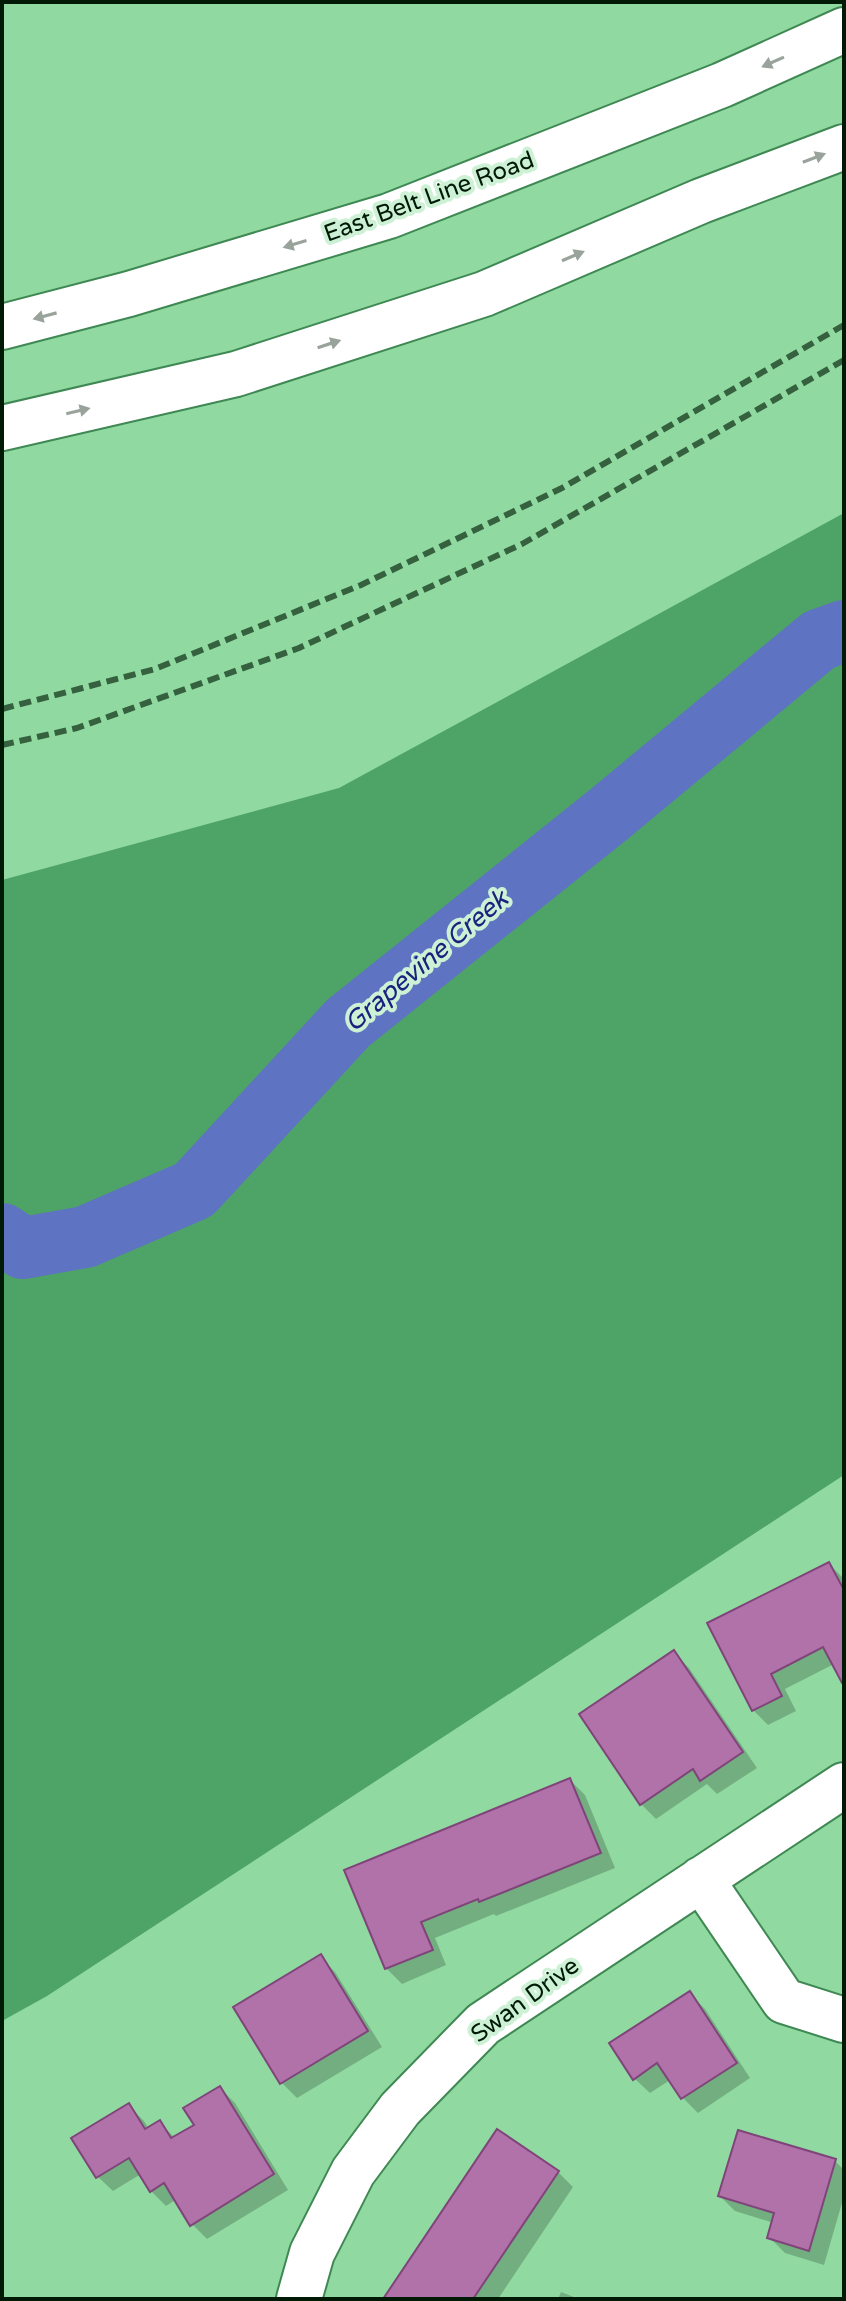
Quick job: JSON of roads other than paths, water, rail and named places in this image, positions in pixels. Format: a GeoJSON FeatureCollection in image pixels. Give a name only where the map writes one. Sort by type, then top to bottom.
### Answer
{"type":"FeatureCollection","features":[{"type":"Feature","properties":{"kind":"main road","name":"East Belt Line Road"},"geometry":{"type":"LineString","coordinates":[[2,327],[129,294],[389,216],[722,85],[844,30]]}},
{"type":"Feature","properties":{"kind":"main road"},"geometry":{"type":"LineString","coordinates":[[2,428],[236,374],[484,294],[701,201],[844,147]]}},
{"type":"Feature","properties":{"kind":"main road","name":"Swan Drive"},"geometry":{"type":"LineString","coordinates":[[299,2299],[312,2253],[353,2172],[400,2109],[483,2024],[844,1785]]}},
{"type":"Feature","properties":{"kind":"main road"},"geometry":{"type":"LineString","coordinates":[[701,1879],[784,2001],[844,2020]]}},
{"type":"Feature","properties":{"kind":"waterway","name":"Grapevine Creek"},"geometry":{"type":"LineString","coordinates":[[2,1234],[23,1248],[85,1237],[194,1190],[348,1023],[608,815],[819,640],[844,631]]}},
{"type":"Feature","properties":{"kind":"railway"},"geometry":{"type":"LineString","coordinates":[[2,709],[155,669],[361,585],[562,488],[844,325]]}},
{"type":"Feature","properties":{"kind":"railway"},"geometry":{"type":"LineString","coordinates":[[2,745],[77,728],[299,648],[522,544],[844,360]]}}]}
